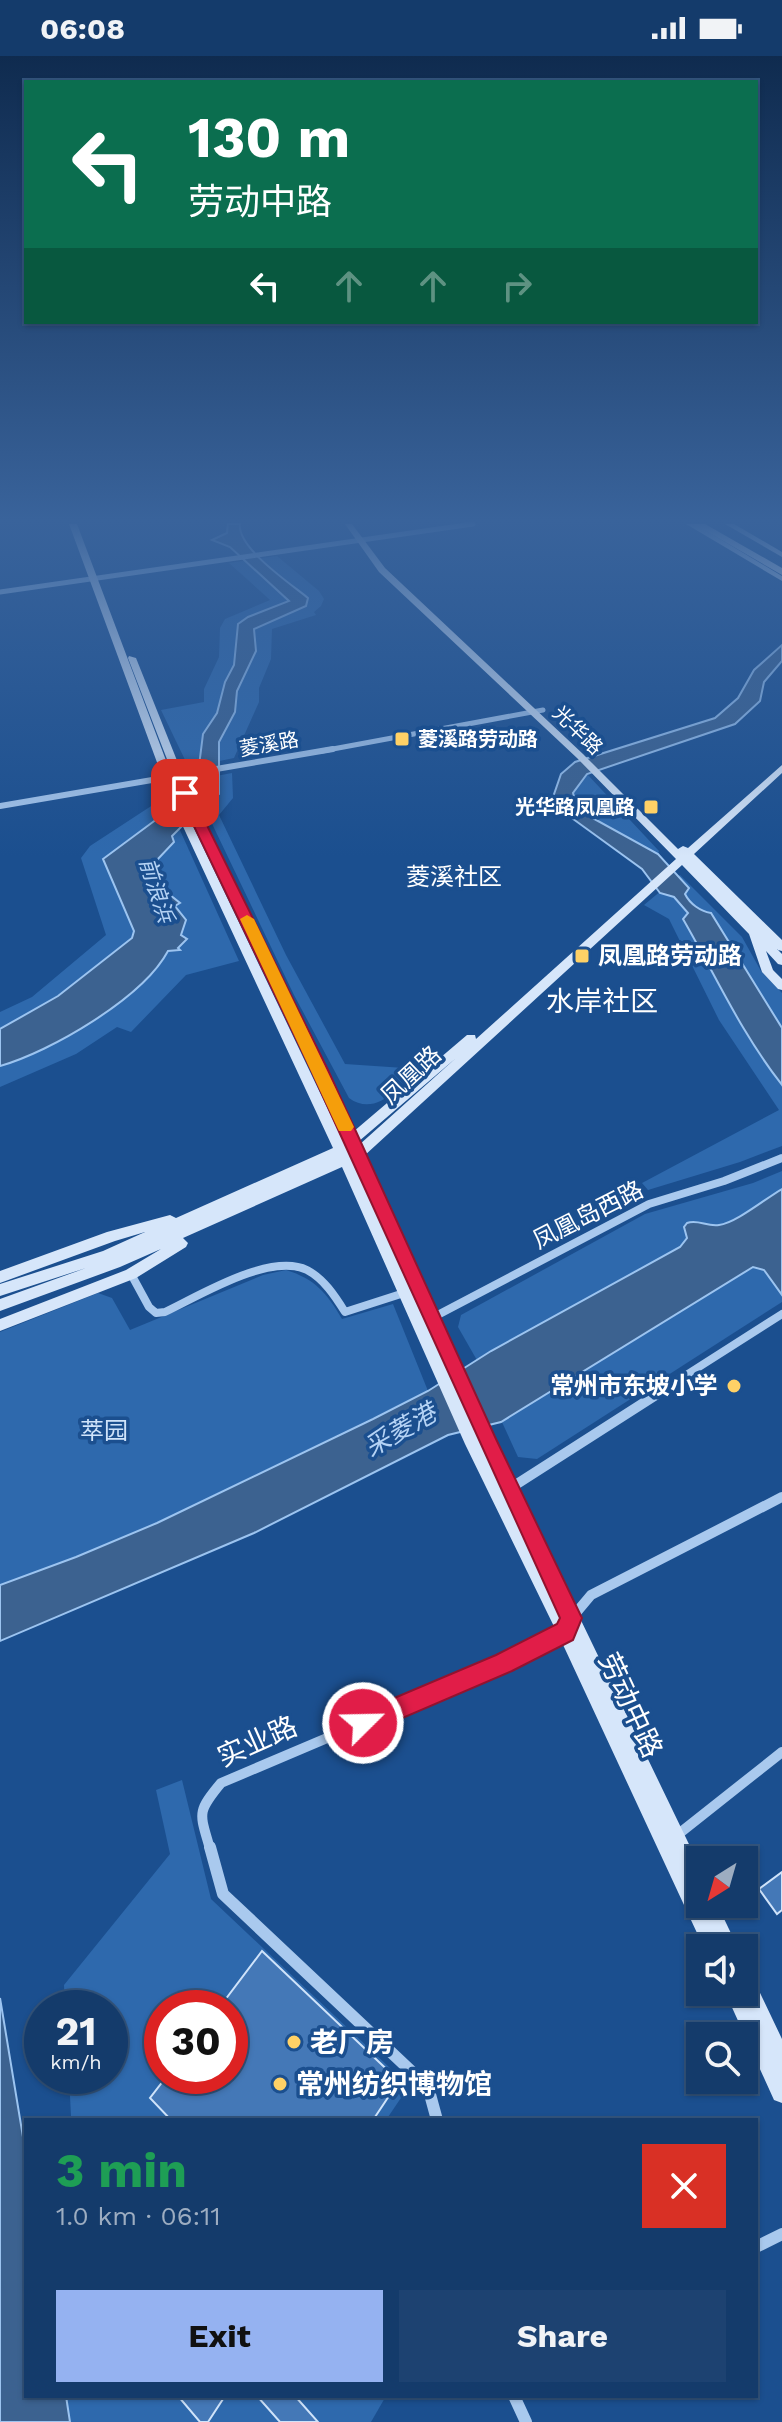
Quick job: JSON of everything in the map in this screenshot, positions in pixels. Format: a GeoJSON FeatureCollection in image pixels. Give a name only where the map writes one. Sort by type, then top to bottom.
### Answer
{"type":"FeatureCollection","features":[{"type":"Feature","properties":{"kind":"main road"},"geometry":{"type":"LineString","coordinates":[[119,634],[173,777],[177,803],[191,819]]}},
{"type":"Feature","properties":{"kind":"main road","name":"光华路"},"geometry":{"type":"LineString","coordinates":[[454,634],[585,756],[678,857],[756,929],[782,947]]}},
{"type":"Feature","properties":{"kind":"main road","name":"凤凰路"},"geometry":{"type":"LineString","coordinates":[[678,857],[782,756]]}},
{"type":"Feature","properties":{"kind":"main road","name":"凤凰路"},"geometry":{"type":"LineString","coordinates":[[0,1305],[115,1263],[349,1152],[648,883],[782,768]]}},
{"type":"Feature","properties":{"kind":"main road"},"geometry":{"type":"LineString","coordinates":[[173,777],[185,793],[191,819],[349,1152],[480,1443]]}},
{"type":"Feature","properties":{"kind":"main road"},"geometry":{"type":"LineString","coordinates":[[756,929],[782,937]]}},
{"type":"Feature","properties":{"kind":"main road"},"geometry":{"type":"LineString","coordinates":[[756,929],[768,972],[782,986]]}},
{"type":"Feature","properties":{"kind":"main road","name":"光华路"},"geometry":{"type":"LineString","coordinates":[[756,929],[782,961]]}},
{"type":"Feature","properties":{"kind":"main road"},"geometry":{"type":"LineString","coordinates":[[349,1152],[404,1293],[426,1322]]}},
{"type":"Feature","properties":{"kind":"main road"},"geometry":{"type":"LineString","coordinates":[[0,1325],[131,1274],[220,1212]]}},
{"type":"Feature","properties":{"kind":"main road"},"geometry":{"type":"LineString","coordinates":[[0,1277],[112,1236],[220,1212]]}},
{"type":"Feature","properties":{"kind":"main road","name":"凤凰路"},"geometry":{"type":"LineString","coordinates":[[0,1290],[108,1255],[220,1212]]}},
{"type":"Feature","properties":{"kind":"main road","name":"劳动中路"},"geometry":{"type":"LineString","coordinates":[[480,1443],[509,1489],[709,1934]]}},
{"type":"Feature","properties":{"kind":"main road","name":"劳动中路"},"geometry":{"type":"LineString","coordinates":[[480,1443],[686,1860]]}},
{"type":"Feature","properties":{"kind":"main road"},"geometry":{"type":"LineString","coordinates":[[742,2006],[782,2092]]}},
{"type":"Feature","properties":{"kind":"main road"},"geometry":{"type":"LineString","coordinates":[[756,2006],[782,2062]]}},
{"type":"Feature","properties":{"kind":"street","name":"菱溪路"},"geometry":{"type":"LineString","coordinates":[[0,806],[192,775],[539,711]]}},
{"type":"Feature","properties":{"kind":"street","name":"凤凰岛西路"},"geometry":{"type":"LineString","coordinates":[[426,1322],[649,1204],[724,1181],[782,1158]]}},
{"type":"Feature","properties":{"kind":"street"},"geometry":{"type":"LineString","coordinates":[[131,1274],[149,1307],[156,1313],[165,1312],[261,1270],[288,1265],[312,1273],[331,1289],[345,1312],[404,1293]]}},
{"type":"Feature","properties":{"kind":"street"},"geometry":{"type":"LineString","coordinates":[[509,1489],[782,1314]]}},
{"type":"Feature","properties":{"kind":"street"},"geometry":{"type":"LineString","coordinates":[[568,1625],[591,1595],[782,1497]]}},
{"type":"Feature","properties":{"kind":"street","name":"实业路"},"geometry":{"type":"LineString","coordinates":[[436,2118],[428,2087],[223,1894],[201,1817],[203,1804],[221,1783],[504,1663],[568,1625]]}},
{"type":"Feature","properties":{"kind":"street"},"geometry":{"type":"LineString","coordinates":[[675,1837],[782,1752]]}},
{"type":"Feature","properties":{"kind":"street"},"geometry":{"type":"LineString","coordinates":[[758,2246],[782,2234]]}},
{"type":"Feature","properties":{"kind":"street"},"geometry":{"type":"LineString","coordinates":[[515,2398],[526,2422]]}},
{"type":"Feature","properties":{"kind":"green space"},"geometry":{"type":"Polygon","coordinates":[[[220,634],[272,634],[271,659],[259,688],[259,702],[234,758],[195,766],[187,764],[161,710],[204,702],[204,689],[219,657],[220,634]]]}},
{"type":"Feature","properties":{"kind":"green space"},"geometry":{"type":"Polygon","coordinates":[[[232,773],[233,798],[219,815],[286,955],[345,1064],[419,1069],[396,1091],[378,1102],[359,1103],[349,1098],[294,995],[193,784],[200,779],[232,773]]]}},
{"type":"Feature","properties":{"kind":"green space"},"geometry":{"type":"Polygon","coordinates":[[[587,774],[659,851],[658,854],[578,810],[573,793],[587,774]]]}},
{"type":"Feature","properties":{"kind":"green space"},"geometry":{"type":"Polygon","coordinates":[[[165,797],[239,961],[186,975],[131,1032],[117,1027],[76,1054],[0,1087],[0,1012],[32,997],[106,935],[81,858],[90,846],[165,797]]]}},
{"type":"Feature","properties":{"kind":"green space"},"geometry":{"type":"Polygon","coordinates":[[[680,875],[742,937],[761,971],[782,993],[782,1146],[648,1190],[642,1183],[779,1110],[719,1020],[669,919],[644,905],[680,875]]]}},
{"type":"Feature","properties":{"kind":"green space"},"geometry":{"type":"Polygon","coordinates":[[[782,1171],[782,1195],[482,1369],[458,1327],[461,1315],[645,1214],[753,1183],[782,1171]]]}},
{"type":"Feature","properties":{"kind":"green space"},"geometry":{"type":"Polygon","coordinates":[[[782,1240],[782,1302],[537,1459],[518,1457],[495,1407],[782,1240]]]}},
{"type":"Feature","properties":{"kind":"green space","name":"萃园"},"geometry":{"type":"Polygon","coordinates":[[[286,1270],[319,1288],[342,1319],[393,1304],[428,1391],[157,1523],[0,1585],[0,1332],[98,1293],[112,1298],[130,1330],[263,1275],[286,1270]]]}},
{"type":"Feature","properties":{"kind":"green space"},"geometry":{"type":"Polygon","coordinates":[[[182,1780],[211,1899],[409,2086],[387,2118],[68,2118],[71,2116],[70,2094],[128,2094],[128,1990],[64,1990],[64,1985],[170,1854],[156,1790],[182,1780]]]}},
{"type":"Feature","properties":{"kind":"green space"},"geometry":{"type":"Polygon","coordinates":[[[66,2398],[385,2398],[371,2422],[70,2422],[66,2398]]]}},
{"type":"Feature","properties":{"kind":"water","name":"前浪浜"},"geometry":{"type":"Polygon","coordinates":[[[237,634],[254,634],[256,651],[237,691],[235,712],[219,742],[219,794],[204,804],[172,836],[174,842],[156,861],[165,891],[180,903],[175,906],[186,920],[181,935],[187,939],[178,948],[180,950],[168,951],[138,987],[93,1021],[44,1049],[0,1066],[0,1029],[58,996],[132,938],[134,931],[103,859],[196,790],[203,734],[217,713],[225,682],[234,665],[237,634]]]}},
{"type":"Feature","properties":{"kind":"water"},"geometry":{"type":"Polygon","coordinates":[[[782,645],[782,661],[764,682],[760,701],[735,724],[587,774],[573,793],[578,810],[658,854],[689,888],[685,894],[690,901],[699,909],[711,913],[782,1028],[782,1085],[741,1024],[683,919],[688,913],[674,897],[660,893],[642,869],[551,803],[561,774],[575,762],[715,718],[738,698],[754,670],[782,645]]]}},
{"type":"Feature","properties":{"kind":"water","name":"采菱港"},"geometry":{"type":"Polygon","coordinates":[[[782,1189],[782,1295],[764,1270],[753,1267],[501,1422],[448,1435],[254,1533],[0,1641],[0,1585],[157,1523],[373,1419],[428,1391],[491,1351],[680,1247],[687,1238],[684,1227],[687,1223],[726,1223],[782,1189]]]}},
{"type":"Feature","properties":{"kind":"water"},"geometry":{"type":"Polygon","coordinates":[[[0,1998],[24,2143],[24,2398],[66,2398],[70,2422],[0,2422],[0,1998]]]}},
{"type":"Feature","properties":{"kind":"building"},"geometry":{"type":"Polygon","coordinates":[[[782,1872],[782,1910],[777,1914],[759,1889],[782,1872]]]}},
{"type":"Feature","properties":{"kind":"building","name":"老厂房"},"geometry":{"type":"Polygon","coordinates":[[[262,1951],[399,2081],[374,2118],[169,2118],[150,2098],[153,2094],[248,2094],[248,1990],[233,1990],[262,1951]]]}},
{"type":"Feature","properties":{"kind":"building"},"geometry":{"type":"Polygon","coordinates":[[[180,2398],[224,2398],[208,2422],[200,2422],[180,2398]]]}},
{"type":"Feature","properties":{"kind":"building"},"geometry":{"type":"Polygon","coordinates":[[[259,2398],[297,2398],[318,2422],[280,2422],[259,2398]]]}},
{"type":"Feature","properties":{"kind":"slow traffic"},"geometry":{"type":"LineString","coordinates":[[247,919],[345,1127]]}},
{"type":"Feature","properties":{"kind":"place","name":"菱溪路劳动路"},"geometry":{"type":"Point","coordinates":[402,739]}},
{"type":"Feature","properties":{"kind":"place","name":"光华路凤凰路"},"geometry":{"type":"Point","coordinates":[651,807]}},
{"type":"Feature","properties":{"kind":"place","name":"凤凰路劳动路"},"geometry":{"type":"Point","coordinates":[582,956]}},
{"type":"Feature","properties":{"kind":"place","name":"常州市东坡小学"},"geometry":{"type":"Point","coordinates":[734,1386]}},
{"type":"Feature","properties":{"kind":"place","name":"老厂房"},"geometry":{"type":"Point","coordinates":[294,2042]}},
{"type":"Feature","properties":{"kind":"place","name":"常州纺织博物馆"},"geometry":{"type":"Point","coordinates":[280,2084]}},
{"type":"Feature","properties":{"kind":"district","name":"菱溪社区"},"geometry":{"type":"Point","coordinates":[454,877]}},
{"type":"Feature","properties":{"kind":"district","name":"水岸社区"},"geometry":{"type":"Point","coordinates":[602,1001]}},
{"type":"Feature","properties":{"kind":"route"},"geometry":{"type":"LineString","coordinates":[[185,793],[319,1070],[487,1442],[571,1618],[565,1632],[504,1663],[363,1723]]}}]}
